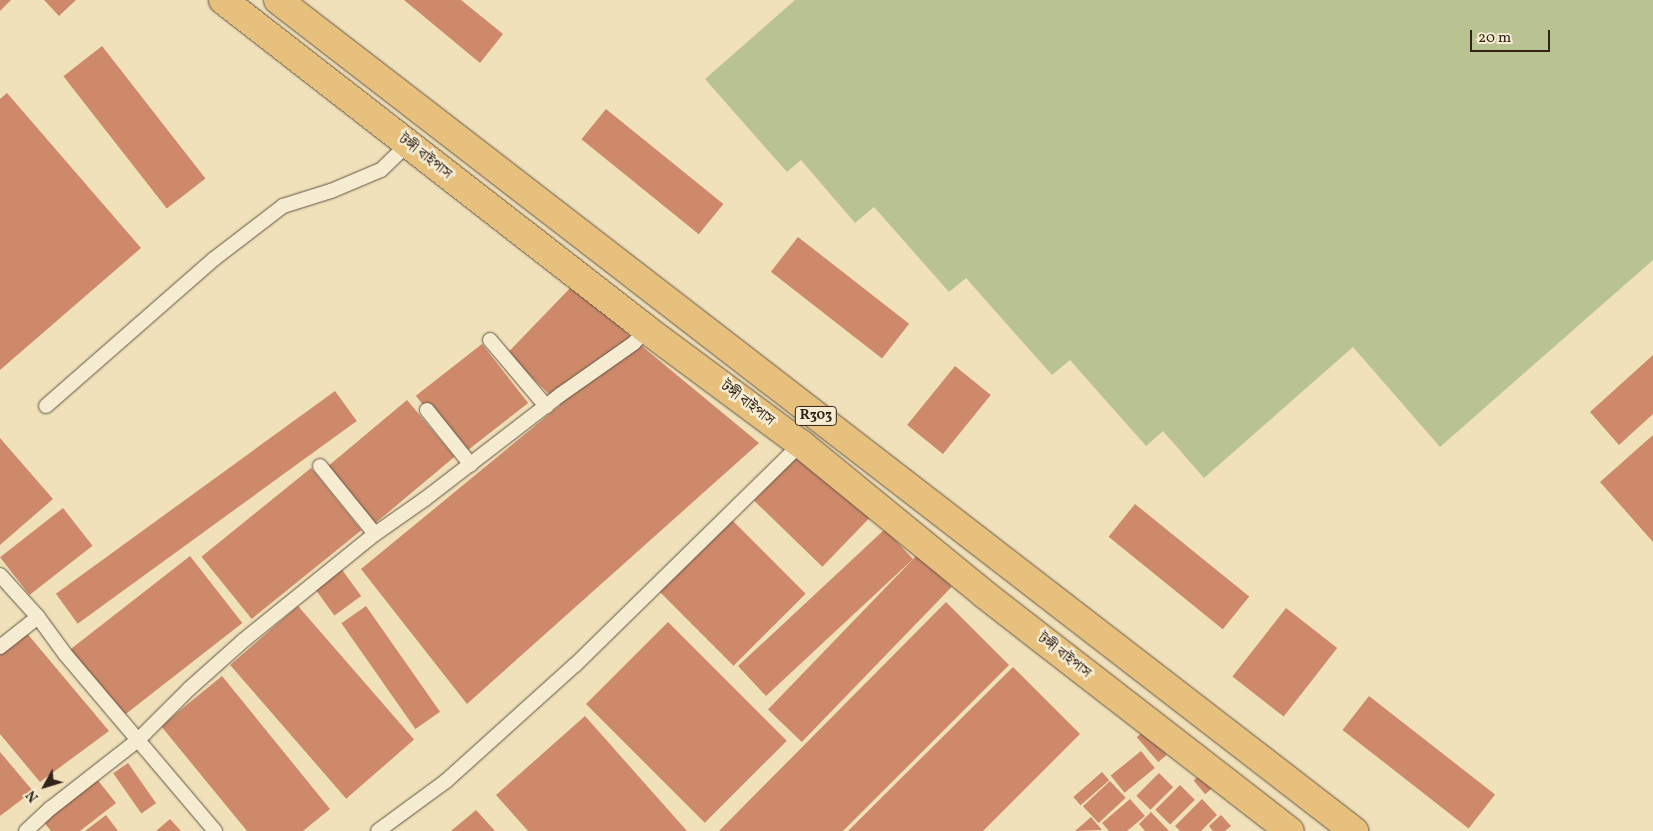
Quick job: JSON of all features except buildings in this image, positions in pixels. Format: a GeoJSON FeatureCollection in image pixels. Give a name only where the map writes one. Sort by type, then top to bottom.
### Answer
{"type":"FeatureCollection","features":[{"type":"Feature","properties":{"kind":"main road","name":"টঙ্গী বাইপাস"},"geometry":{"type":"LineString","coordinates":[[223,0],[646,329],[801,444],[984,594],[1290,831]]}},
{"type":"Feature","properties":{"kind":"main road","name":"R303"},"geometry":{"type":"LineString","coordinates":[[278,0],[1354,831]]}},
{"type":"Feature","properties":{"kind":"lane"},"geometry":{"type":"LineString","coordinates":[[46,406],[214,259],[283,206],[331,191],[381,170],[408,144]]}},
{"type":"Feature","properties":{"kind":"lane"},"geometry":{"type":"LineString","coordinates":[[26,831],[51,808],[138,740],[189,689],[244,640],[375,534],[471,465],[546,406],[634,343],[646,329]]}},
{"type":"Feature","properties":{"kind":"lane"},"geometry":{"type":"LineString","coordinates":[[490,340],[546,406]]}},
{"type":"Feature","properties":{"kind":"lane"},"geometry":{"type":"LineString","coordinates":[[427,410],[471,465]]}},
{"type":"Feature","properties":{"kind":"lane"},"geometry":{"type":"LineString","coordinates":[[378,831],[446,781],[575,665],[801,444]]}},
{"type":"Feature","properties":{"kind":"lane"},"geometry":{"type":"LineString","coordinates":[[320,466],[375,534]]}},
{"type":"Feature","properties":{"kind":"lane"},"geometry":{"type":"LineString","coordinates":[[0,574],[38,617],[66,654],[215,831]]}},
{"type":"Feature","properties":{"kind":"lane"},"geometry":{"type":"LineString","coordinates":[[0,647],[38,617]]}},
{"type":"Feature","properties":{"kind":"green space"},"geometry":{"type":"Polygon","coordinates":[[[795,0],[1653,0],[1653,260],[1440,447],[1353,347],[1204,478],[1163,431],[1146,446],[1070,360],[1052,375],[966,278],[949,292],[874,207],[855,223],[801,160],[787,172],[705,79],[795,0]]]}}]}
